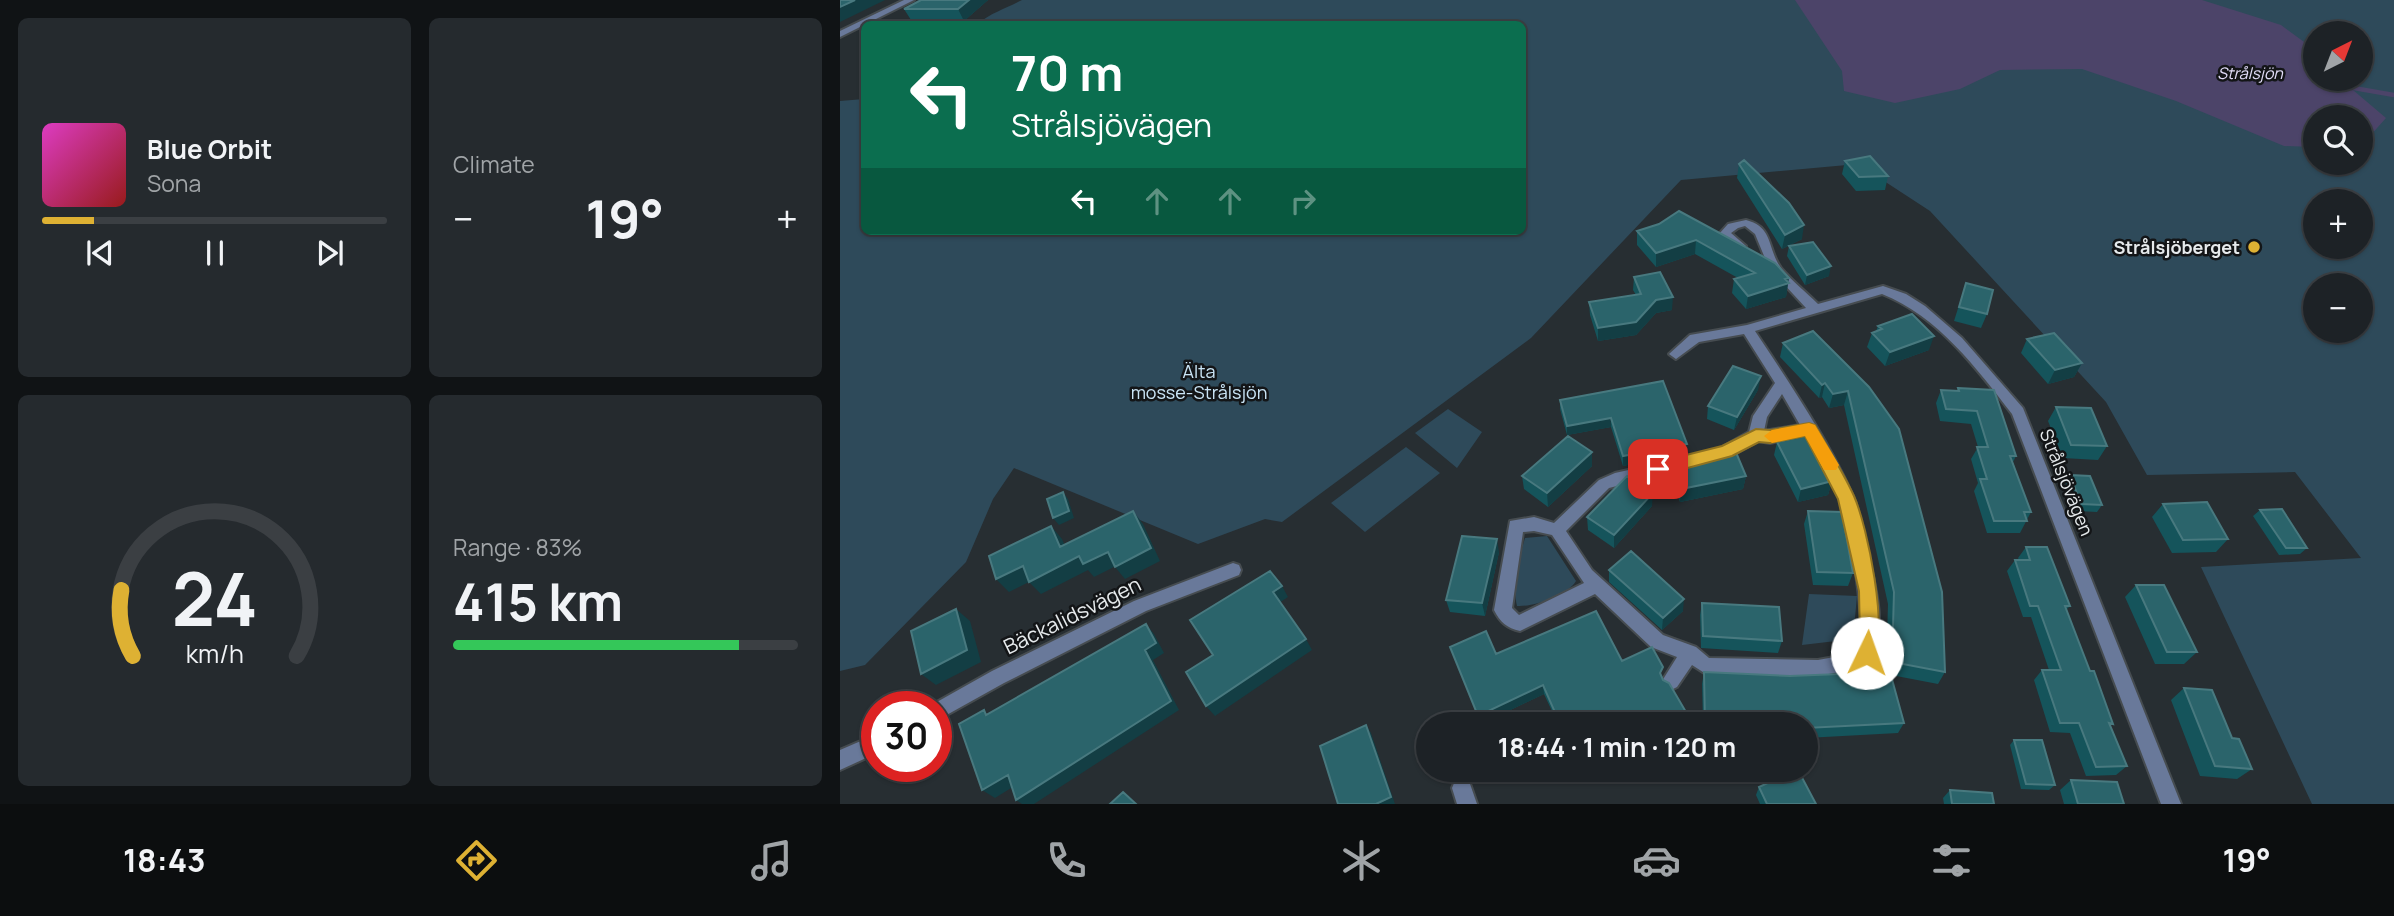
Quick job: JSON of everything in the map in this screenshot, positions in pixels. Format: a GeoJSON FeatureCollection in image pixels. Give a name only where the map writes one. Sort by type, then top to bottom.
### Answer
{"type":"FeatureCollection","features":[{"type":"Feature","properties":{"kind":"street"},"geometry":{"type":"LineString","coordinates":[[866,21],[909,0]]}},
{"type":"Feature","properties":{"kind":"street"},"geometry":{"type":"LineString","coordinates":[[840,34],[861,24]]}},
{"type":"Feature","properties":{"kind":"street"},"geometry":{"type":"LineString","coordinates":[[1771,261],[1816,310]]}},
{"type":"Feature","properties":{"kind":"street","name":"Strålsjövägen"},"geometry":{"type":"LineString","coordinates":[[1676,354],[1695,338],[1747,329],[1883,290],[1899,294],[1931,318],[1985,369],[2018,412],[2171,804]]}},
{"type":"Feature","properties":{"kind":"street"},"geometry":{"type":"LineString","coordinates":[[1597,585],[1520,623],[1507,617],[1503,610],[1516,526],[1534,524],[1557,530],[1586,575],[1597,585],[1657,641],[1690,653],[1706,666],[1818,668],[1848,665],[1861,661],[1867,653],[1870,639],[1868,591],[1847,499],[1799,409],[1747,329]]}},
{"type":"Feature","properties":{"kind":"street"},"geometry":{"type":"LineString","coordinates":[[1756,435],[1760,416],[1781,385]]}},
{"type":"Feature","properties":{"kind":"street"},"geometry":{"type":"LineString","coordinates":[[1557,530],[1604,484],[1615,479],[1726,452],[1756,435],[1770,437],[1809,429]]}},
{"type":"Feature","properties":{"kind":"street","name":"Bäckalidsvägen"},"geometry":{"type":"LineString","coordinates":[[952,702],[1140,606],[1233,570]]}},
{"type":"Feature","properties":{"kind":"street"},"geometry":{"type":"LineString","coordinates":[[1671,681],[1690,653]]}},
{"type":"Feature","properties":{"kind":"street"},"geometry":{"type":"LineString","coordinates":[[840,760],[861,750]]}},
{"type":"Feature","properties":{"kind":"green space","name":"Älta mosse-Strålsjön"},"geometry":{"type":"Polygon","coordinates":[[[1022,0],[2394,0],[2394,804],[2312,804],[2201,567],[2361,558],[2295,472],[2147,475],[2106,402],[1930,211],[1858,164],[1681,180],[1531,338],[1282,522],[1265,519],[1198,544],[1014,468],[993,499],[966,562],[865,665],[840,671],[840,101],[861,99],[861,235],[1526,235],[1526,21],[982,21],[1022,0]]]}},
{"type":"Feature","properties":{"kind":"green space"},"geometry":{"type":"Polygon","coordinates":[[[1448,409],[1482,432],[1457,468],[1415,433],[1448,409]]]}},
{"type":"Feature","properties":{"kind":"green space"},"geometry":{"type":"Polygon","coordinates":[[[1406,447],[1440,473],[1365,532],[1331,503],[1406,447]]]}},
{"type":"Feature","properties":{"kind":"green space"},"geometry":{"type":"Polygon","coordinates":[[[1547,536],[1576,581],[1549,600],[1517,606],[1516,581],[1525,538],[1547,536]]]}},
{"type":"Feature","properties":{"kind":"green space"},"geometry":{"type":"Polygon","coordinates":[[[1809,594],[1857,596],[1853,639],[1802,645],[1809,594]]]}},
{"type":"Feature","properties":{"kind":"water","name":"Strålsjön"},"geometry":{"type":"Polygon","coordinates":[[[1795,0],[2202,0],[2281,25],[2303,41],[2303,91],[2354,91],[2371,105],[2303,105],[2303,147],[2284,146],[2176,101],[2082,69],[2000,70],[1960,89],[1895,103],[1844,91],[1842,71],[1795,0]]]}},
{"type":"Feature","properties":{"kind":"water","name":"Strålsjön"},"geometry":{"type":"Polygon","coordinates":[[[2373,107],[2386,118],[2373,133],[2373,107]]]}},
{"type":"Feature","properties":{"kind":"building"},"geometry":{"type":"Polygon","coordinates":[[[840,0],[855,0],[840,7],[840,0]]]}},
{"type":"Feature","properties":{"kind":"building"},"geometry":{"type":"Polygon","coordinates":[[[921,0],[969,0],[958,9],[904,9],[921,0]]]}},
{"type":"Feature","properties":{"kind":"building"},"geometry":{"type":"Polygon","coordinates":[[[1870,156],[1888,176],[1859,177],[1845,161],[1870,156]]]}},
{"type":"Feature","properties":{"kind":"building"},"geometry":{"type":"Polygon","coordinates":[[[1744,160],[1789,203],[1804,225],[1785,235],[1739,164],[1744,160]]]}},
{"type":"Feature","properties":{"kind":"building"},"geometry":{"type":"Polygon","coordinates":[[[1679,211],[1775,263],[1789,278],[1785,279],[1789,283],[1748,296],[1734,279],[1755,273],[1696,240],[1656,253],[1637,231],[1659,224],[1679,211]]]}},
{"type":"Feature","properties":{"kind":"building"},"geometry":{"type":"Polygon","coordinates":[[[1813,242],[1831,266],[1807,275],[1789,246],[1813,242]]]}},
{"type":"Feature","properties":{"kind":"building"},"geometry":{"type":"Polygon","coordinates":[[[1660,272],[1673,297],[1656,300],[1636,322],[1598,328],[1589,302],[1641,294],[1634,277],[1660,272]]]}},
{"type":"Feature","properties":{"kind":"building"},"geometry":{"type":"Polygon","coordinates":[[[1966,283],[1993,290],[1987,314],[1959,307],[1966,283]]]}},
{"type":"Feature","properties":{"kind":"building"},"geometry":{"type":"Polygon","coordinates":[[[1912,314],[1934,336],[1890,352],[1872,333],[1882,329],[1878,326],[1912,314]]]}},
{"type":"Feature","properties":{"kind":"building"},"geometry":{"type":"Polygon","coordinates":[[[1813,331],[1869,387],[1899,429],[1942,592],[1945,672],[1892,662],[1894,592],[1848,391],[1833,394],[1783,343],[1813,331]]]}},
{"type":"Feature","properties":{"kind":"building"},"geometry":{"type":"Polygon","coordinates":[[[2054,333],[2082,363],[2055,370],[2027,339],[2054,333]]]}},
{"type":"Feature","properties":{"kind":"building"},"geometry":{"type":"Polygon","coordinates":[[[1733,366],[1761,376],[1737,417],[1708,406],[1733,366]]]}},
{"type":"Feature","properties":{"kind":"building"},"geometry":{"type":"Polygon","coordinates":[[[1663,381],[1687,444],[1623,456],[1611,418],[1567,426],[1560,400],[1663,381]]]}},
{"type":"Feature","properties":{"kind":"building"},"geometry":{"type":"Polygon","coordinates":[[[1958,388],[1994,390],[2016,456],[2010,456],[2031,512],[2024,512],[2027,521],[1994,521],[1980,479],[1987,479],[1977,447],[1988,447],[1977,411],[1946,409],[1941,390],[1959,391],[1958,388]]]}},
{"type":"Feature","properties":{"kind":"building"},"geometry":{"type":"Polygon","coordinates":[[[2056,407],[2091,408],[2107,446],[2071,445],[2056,407]]]}},
{"type":"Feature","properties":{"kind":"building"},"geometry":{"type":"Polygon","coordinates":[[[1807,435],[1832,481],[1801,489],[1777,442],[1807,435]]]}},
{"type":"Feature","properties":{"kind":"building"},"geometry":{"type":"Polygon","coordinates":[[[1568,436],[1592,452],[1547,493],[1522,476],[1568,436]]]}},
{"type":"Feature","properties":{"kind":"building"},"geometry":{"type":"Polygon","coordinates":[[[1735,450],[1746,476],[1681,489],[1671,463],[1693,456],[1694,459],[1735,450]]]}},
{"type":"Feature","properties":{"kind":"building"},"geometry":{"type":"Polygon","coordinates":[[[2070,475],[2090,476],[2102,505],[2081,504],[2070,475]]]}},
{"type":"Feature","properties":{"kind":"building"},"geometry":{"type":"Polygon","coordinates":[[[1627,476],[1653,493],[1614,535],[1587,517],[1627,476]]]}},
{"type":"Feature","properties":{"kind":"building"},"geometry":{"type":"Polygon","coordinates":[[[1063,492],[1069,511],[1053,518],[1047,499],[1063,492]]]}},
{"type":"Feature","properties":{"kind":"building"},"geometry":{"type":"Polygon","coordinates":[[[2207,502],[2228,539],[2183,540],[2163,504],[2207,502]]]}},
{"type":"Feature","properties":{"kind":"building"},"geometry":{"type":"Polygon","coordinates":[[[2282,509],[2307,548],[2286,548],[2260,510],[2282,509]]]}},
{"type":"Feature","properties":{"kind":"building"},"geometry":{"type":"Polygon","coordinates":[[[1133,511],[1151,548],[1115,567],[1108,552],[1083,564],[1079,556],[1029,582],[1023,566],[996,579],[989,556],[1051,526],[1060,547],[1133,511]]]}},
{"type":"Feature","properties":{"kind":"building"},"geometry":{"type":"Polygon","coordinates":[[[1808,511],[1842,512],[1853,573],[1817,572],[1808,511]]]}},
{"type":"Feature","properties":{"kind":"building"},"geometry":{"type":"Polygon","coordinates":[[[1462,536],[1497,539],[1482,603],[1446,600],[1462,536]]]}},
{"type":"Feature","properties":{"kind":"building"},"geometry":{"type":"Polygon","coordinates":[[[2026,547],[2047,547],[2070,606],[2065,606],[2090,671],[2094,671],[2113,724],[2109,723],[2127,766],[2096,767],[2079,723],[2060,723],[2042,670],[2061,670],[2038,606],[2030,606],[2015,560],[2030,560],[2026,547]]]}},
{"type":"Feature","properties":{"kind":"building"},"geometry":{"type":"Polygon","coordinates":[[[1631,551],[1684,599],[1663,618],[1609,570],[1631,551]]]}},
{"type":"Feature","properties":{"kind":"building"},"geometry":{"type":"Polygon","coordinates":[[[1270,571],[1282,586],[1273,592],[1306,639],[1206,706],[1186,672],[1213,655],[1190,620],[1270,571]]]}},
{"type":"Feature","properties":{"kind":"building"},"geometry":{"type":"Polygon","coordinates":[[[2136,585],[2164,585],[2197,652],[2167,652],[2136,585]]]}},
{"type":"Feature","properties":{"kind":"building"},"geometry":{"type":"Polygon","coordinates":[[[1702,603],[1779,607],[1782,641],[1703,636],[1702,603]]]}},
{"type":"Feature","properties":{"kind":"building"},"geometry":{"type":"Polygon","coordinates":[[[956,609],[967,650],[921,674],[911,631],[956,609]]]}},
{"type":"Feature","properties":{"kind":"building"},"geometry":{"type":"Polygon","coordinates":[[[1596,611],[1622,661],[1652,647],[1663,667],[1660,673],[1663,680],[1669,683],[1686,712],[1555,712],[1543,685],[1486,712],[1476,712],[1450,647],[1486,631],[1496,654],[1596,611]]]}},
{"type":"Feature","properties":{"kind":"building"},"geometry":{"type":"Polygon","coordinates":[[[1146,624],[1156,643],[1145,650],[1171,701],[1016,800],[1008,775],[982,790],[959,724],[984,710],[986,715],[1146,624]]]}},
{"type":"Feature","properties":{"kind":"building"},"geometry":{"type":"Polygon","coordinates":[[[1704,672],[1790,676],[1890,672],[1904,723],[1818,727],[1818,712],[1705,712],[1704,672]]]}},
{"type":"Feature","properties":{"kind":"building"},"geometry":{"type":"Polygon","coordinates":[[[2184,688],[2212,690],[2232,738],[2239,739],[2252,769],[2215,766],[2184,688]]]}},
{"type":"Feature","properties":{"kind":"building"},"geometry":{"type":"Polygon","coordinates":[[[1366,725],[1391,797],[1376,804],[1338,804],[1320,746],[1366,725]]]}},
{"type":"Feature","properties":{"kind":"building"},"geometry":{"type":"Polygon","coordinates":[[[2014,740],[2042,740],[2055,785],[2026,784],[2014,740]]]}},
{"type":"Feature","properties":{"kind":"building"},"geometry":{"type":"Polygon","coordinates":[[[2071,780],[2117,782],[2124,804],[2078,804],[2071,780]]]}},
{"type":"Feature","properties":{"kind":"building"},"geometry":{"type":"Polygon","coordinates":[[[1770,782],[1804,782],[1816,804],[1767,804],[1759,787],[1770,782]]]}},
{"type":"Feature","properties":{"kind":"building"},"geometry":{"type":"Polygon","coordinates":[[[1950,790],[1992,793],[1994,804],[1952,804],[1950,790]]]}},
{"type":"Feature","properties":{"kind":"building"},"geometry":{"type":"Polygon","coordinates":[[[1123,792],[1136,804],[1110,804],[1123,792]]]}},
{"type":"Feature","properties":{"kind":"waterway"},"geometry":{"type":"LineString","coordinates":[[2371,91],[2394,95]]}},
{"type":"Feature","properties":{"kind":"slow traffic"},"geometry":{"type":"LineString","coordinates":[[1772,436],[1809,429],[1830,465]]}},
{"type":"Feature","properties":{"kind":"place","name":"Strålsjöberget"},"geometry":{"type":"Point","coordinates":[2254,247]}},
{"type":"Feature","properties":{"kind":"route"},"geometry":{"type":"LineString","coordinates":[[1658,469],[1726,452],[1756,435],[1770,437],[1809,429],[1847,499],[1868,591],[1870,639],[1867,653]]}}]}
